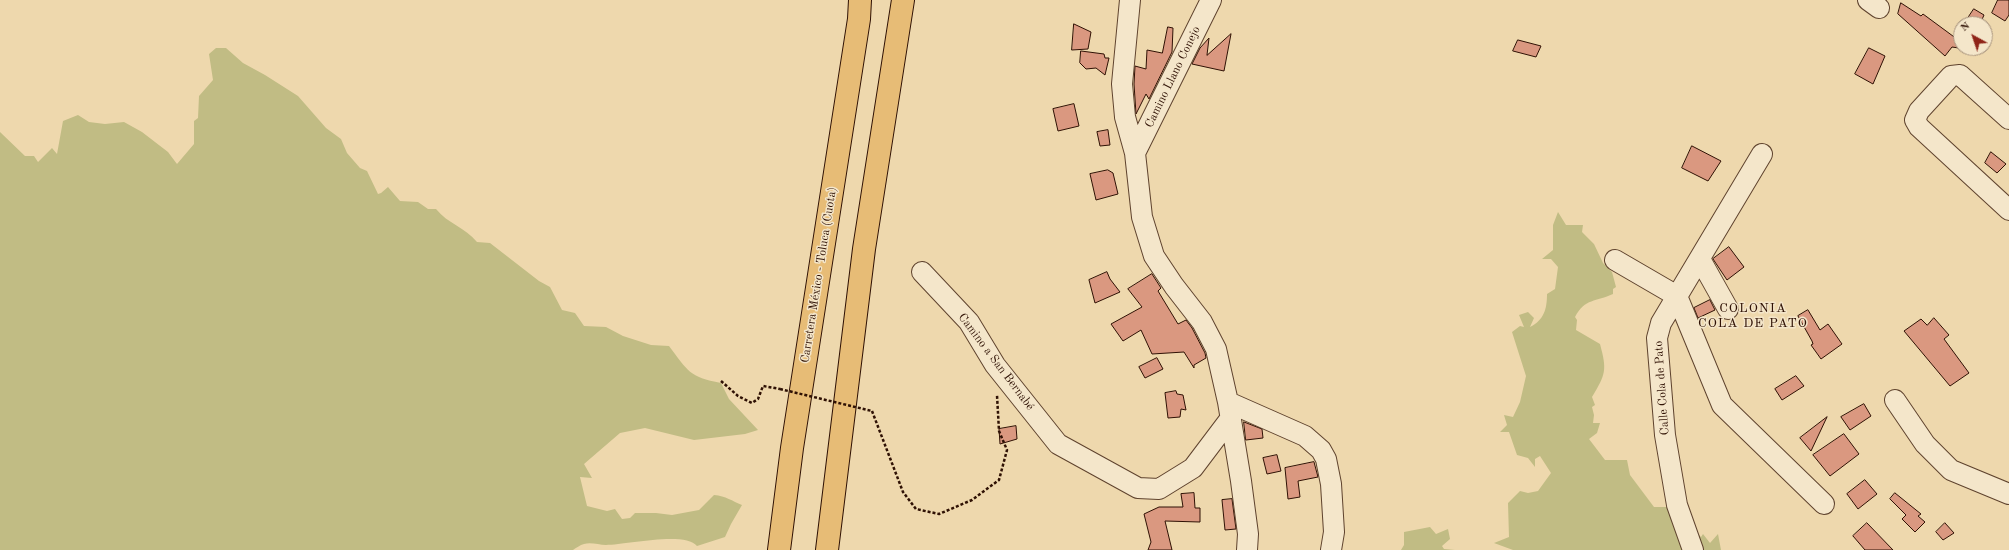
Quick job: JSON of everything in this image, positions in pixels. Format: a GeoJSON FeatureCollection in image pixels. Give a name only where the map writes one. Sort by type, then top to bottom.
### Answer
{"type":"FeatureCollection","features":[{"type":"Feature","properties":{"kind":"highway","name":"Carretera México - Toluca (Cuota)"},"geometry":{"type":"LineString","coordinates":[[779,550],[792,448],[859,19],[860,0]]}},
{"type":"Feature","properties":{"kind":"highway"},"geometry":{"type":"LineString","coordinates":[[827,550],[864,250],[903,0]]}},
{"type":"Feature","properties":{"kind":"street"},"geometry":{"type":"LineString","coordinates":[[1130,0],[1122,84],[1125,117],[1135,153],[1142,217],[1154,256],[1174,286],[1202,322],[1216,349],[1242,481],[1248,534],[1247,550]]}},
{"type":"Feature","properties":{"kind":"street","name":"Camino Llano Conejo"},"geometry":{"type":"LineString","coordinates":[[1135,153],[1211,0]]}},
{"type":"Feature","properties":{"kind":"street"},"geometry":{"type":"LineString","coordinates":[[2009,119],[1960,75],[1951,76],[1918,112],[1915,120],[1919,127],[2009,210]]}},
{"type":"Feature","properties":{"kind":"street","name":"Calle Cola de Pato"},"geometry":{"type":"LineString","coordinates":[[1693,550],[1677,505],[1665,435],[1657,338],[1661,323],[1762,154]]}},
{"type":"Feature","properties":{"kind":"street"},"geometry":{"type":"LineString","coordinates":[[1700,259],[1728,309]]}},
{"type":"Feature","properties":{"kind":"street"},"geometry":{"type":"LineString","coordinates":[[1615,260],[1677,296],[1722,405],[1824,504]]}},
{"type":"Feature","properties":{"kind":"street","name":"Camino a San Bernabé"},"geometry":{"type":"LineString","coordinates":[[922,272],[969,322],[995,365],[1058,444],[1138,488],[1159,489],[1193,468],[1229,411]]}},
{"type":"Feature","properties":{"kind":"street"},"geometry":{"type":"LineString","coordinates":[[1895,400],[1925,444],[1952,470],[2009,494]]}},
{"type":"Feature","properties":{"kind":"street"},"geometry":{"type":"LineString","coordinates":[[1229,411],[1305,436],[1321,450],[1326,459],[1333,504],[1334,532],[1331,550]]}},
{"type":"Feature","properties":{"kind":"path"},"geometry":{"type":"LineString","coordinates":[[721,381],[738,396],[752,403],[758,399],[763,386],[872,411],[903,492],[910,503],[916,509],[939,514],[972,500],[999,480],[1007,450],[999,430],[997,394]]}},
{"type":"Feature","properties":{"kind":"shaded area"},"geometry":{"type":"Polygon","coordinates":[[[216,48],[226,48],[243,63],[298,96],[326,128],[341,139],[347,153],[360,168],[367,171],[378,194],[388,187],[400,201],[418,202],[428,209],[436,209],[477,242],[490,243],[539,281],[550,287],[562,310],[575,313],[584,326],[606,327],[623,336],[651,345],[669,346],[690,372],[710,381],[721,383],[729,399],[758,430],[745,434],[694,440],[645,428],[620,433],[584,464],[592,478],[580,477],[587,506],[607,511],[615,509],[622,519],[630,518],[635,513],[672,515],[699,510],[714,495],[722,496],[742,505],[725,537],[697,546],[690,542],[668,539],[606,545],[587,543],[573,550],[0,550],[0,132],[25,156],[34,156],[38,162],[52,148],[57,154],[63,121],[78,115],[89,122],[105,124],[124,122],[142,132],[168,152],[177,164],[194,144],[194,121],[198,118],[199,96],[213,80],[209,54],[216,48]]]}},
{"type":"Feature","properties":{"kind":"shaded area"},"geometry":{"type":"Polygon","coordinates":[[[1558,212],[1566,225],[1583,225],[1582,232],[1594,244],[1603,263],[1612,272],[1616,287],[1613,289],[1613,294],[1587,303],[1575,317],[1577,320],[1576,330],[1600,344],[1604,360],[1603,377],[1592,397],[1595,405],[1592,407],[1594,415],[1593,423],[1600,423],[1597,433],[1589,439],[1605,460],[1627,460],[1630,475],[1654,507],[1672,507],[1701,537],[1703,534],[1710,543],[1718,534],[1721,550],[1513,550],[1494,543],[1509,537],[1508,503],[1520,491],[1528,493],[1538,491],[1551,473],[1540,456],[1535,459],[1535,467],[1528,458],[1517,455],[1509,432],[1500,432],[1507,425],[1504,415],[1513,417],[1520,402],[1526,376],[1512,332],[1520,326],[1524,327],[1519,315],[1528,312],[1534,318],[1530,327],[1539,321],[1544,314],[1547,294],[1555,289],[1558,267],[1551,259],[1542,259],[1553,250],[1553,225],[1558,212]]]}},
{"type":"Feature","properties":{"kind":"shaded area"},"geometry":{"type":"Polygon","coordinates":[[[1430,527],[1436,534],[1448,529],[1450,539],[1442,546],[1444,549],[1455,550],[1401,550],[1404,545],[1404,532],[1430,527]]]}},
{"type":"Feature","properties":{"kind":"building"},"geometry":{"type":"Polygon","coordinates":[[[1998,0],[2009,0],[2009,15],[2005,21],[1992,13],[1998,0]]]}},
{"type":"Feature","properties":{"kind":"building"},"geometry":{"type":"Polygon","coordinates":[[[1901,3],[1921,16],[1923,14],[1953,36],[1953,47],[1945,56],[1898,14],[1901,3]]]}},
{"type":"Feature","properties":{"kind":"building"},"geometry":{"type":"Polygon","coordinates":[[[1974,9],[1984,15],[1984,16],[1969,16],[1974,9]]]}},
{"type":"Feature","properties":{"kind":"building"},"geometry":{"type":"Polygon","coordinates":[[[1074,24],[1091,32],[1088,49],[1072,50],[1074,24]]]}},
{"type":"Feature","properties":{"kind":"building"},"geometry":{"type":"Polygon","coordinates":[[[1168,27],[1173,28],[1172,52],[1149,99],[1146,94],[1136,114],[1134,84],[1135,66],[1146,69],[1147,50],[1162,53],[1168,27]]]}},
{"type":"Feature","properties":{"kind":"building"},"geometry":{"type":"Polygon","coordinates":[[[1231,34],[1224,71],[1192,64],[1200,48],[1209,38],[1207,55],[1231,34]]]}},
{"type":"Feature","properties":{"kind":"building"},"geometry":{"type":"Polygon","coordinates":[[[1518,40],[1541,46],[1536,57],[1513,51],[1518,40]]]}},
{"type":"Feature","properties":{"kind":"building"},"geometry":{"type":"Polygon","coordinates":[[[1869,48],[1885,56],[1873,84],[1855,74],[1869,48]]]}},
{"type":"Feature","properties":{"kind":"building"},"geometry":{"type":"Polygon","coordinates":[[[1081,51],[1104,54],[1105,58],[1109,58],[1105,75],[1096,68],[1086,69],[1080,63],[1081,51]]]}},
{"type":"Feature","properties":{"kind":"building"},"geometry":{"type":"Polygon","coordinates":[[[1074,104],[1079,126],[1058,131],[1053,109],[1074,104]]]}},
{"type":"Feature","properties":{"kind":"building"},"geometry":{"type":"Polygon","coordinates":[[[1108,130],[1110,145],[1100,146],[1097,132],[1108,130]]]}},
{"type":"Feature","properties":{"kind":"building"},"geometry":{"type":"Polygon","coordinates":[[[1692,146],[1721,161],[1708,181],[1682,168],[1692,146]]]}},
{"type":"Feature","properties":{"kind":"building"},"geometry":{"type":"Polygon","coordinates":[[[1991,152],[2006,164],[1997,173],[1985,163],[1991,152]]]}},
{"type":"Feature","properties":{"kind":"building"},"geometry":{"type":"Polygon","coordinates":[[[1108,170],[1113,173],[1118,194],[1096,200],[1090,174],[1108,170]]]}},
{"type":"Feature","properties":{"kind":"building"},"geometry":{"type":"Polygon","coordinates":[[[1729,247],[1744,267],[1727,280],[1713,259],[1729,247]]]}},
{"type":"Feature","properties":{"kind":"building"},"geometry":{"type":"Polygon","coordinates":[[[1107,272],[1110,279],[1120,292],[1095,303],[1089,280],[1107,272]]]}},
{"type":"Feature","properties":{"kind":"building"},"geometry":{"type":"Polygon","coordinates":[[[1152,274],[1161,288],[1158,291],[1178,324],[1186,320],[1192,328],[1205,353],[1206,358],[1194,365],[1194,368],[1184,352],[1152,354],[1141,330],[1123,341],[1111,324],[1142,307],[1128,289],[1152,274]]]}},
{"type":"Feature","properties":{"kind":"building"},"geometry":{"type":"Polygon","coordinates":[[[1710,300],[1715,310],[1698,318],[1694,308],[1710,300]]]}},
{"type":"Feature","properties":{"kind":"building"},"geometry":{"type":"Polygon","coordinates":[[[1808,310],[1820,330],[1828,324],[1842,344],[1821,359],[1811,345],[1813,344],[1812,341],[1798,316],[1808,310]]]}},
{"type":"Feature","properties":{"kind":"building"},"geometry":{"type":"Polygon","coordinates":[[[1934,318],[1949,335],[1944,339],[1969,373],[1950,386],[1904,331],[1921,319],[1927,325],[1934,318]]]}},
{"type":"Feature","properties":{"kind":"building"},"geometry":{"type":"Polygon","coordinates":[[[1157,358],[1163,369],[1145,378],[1139,367],[1157,358]]]}},
{"type":"Feature","properties":{"kind":"building"},"geometry":{"type":"Polygon","coordinates":[[[1796,376],[1804,386],[1782,400],[1775,389],[1796,376]]]}},
{"type":"Feature","properties":{"kind":"building"},"geometry":{"type":"Polygon","coordinates":[[[1176,391],[1177,394],[1183,395],[1186,410],[1181,409],[1180,417],[1168,418],[1165,393],[1176,391]]]}},
{"type":"Feature","properties":{"kind":"building"},"geometry":{"type":"Polygon","coordinates":[[[1864,404],[1871,416],[1850,430],[1841,417],[1864,404]]]}},
{"type":"Feature","properties":{"kind":"building"},"geometry":{"type":"Polygon","coordinates":[[[1827,417],[1811,451],[1800,438],[1827,417]]]}},
{"type":"Feature","properties":{"kind":"building"},"geometry":{"type":"Polygon","coordinates":[[[1244,422],[1262,429],[1263,438],[1246,440],[1244,422]]]}},
{"type":"Feature","properties":{"kind":"building"},"geometry":{"type":"Polygon","coordinates":[[[1016,426],[1017,439],[1000,444],[999,429],[1016,426]]]}},
{"type":"Feature","properties":{"kind":"building"},"geometry":{"type":"Polygon","coordinates":[[[1844,434],[1859,454],[1830,476],[1813,455],[1844,434]]]}},
{"type":"Feature","properties":{"kind":"building"},"geometry":{"type":"Polygon","coordinates":[[[1277,455],[1281,471],[1267,474],[1263,458],[1277,455]]]}},
{"type":"Feature","properties":{"kind":"building"},"geometry":{"type":"Polygon","coordinates":[[[1314,462],[1318,477],[1298,481],[1300,497],[1288,499],[1285,468],[1314,462]]]}},
{"type":"Feature","properties":{"kind":"building"},"geometry":{"type":"Polygon","coordinates":[[[1865,480],[1877,494],[1858,509],[1847,494],[1865,480]]]}},
{"type":"Feature","properties":{"kind":"building"},"geometry":{"type":"Polygon","coordinates":[[[1194,493],[1195,508],[1200,508],[1200,522],[1165,521],[1172,550],[1148,550],[1151,542],[1144,514],[1159,507],[1183,507],[1181,494],[1194,493]]]}},
{"type":"Feature","properties":{"kind":"building"},"geometry":{"type":"Polygon","coordinates":[[[1895,493],[1921,514],[1918,516],[1925,522],[1915,532],[1902,519],[1906,515],[1890,499],[1895,493]]]}},
{"type":"Feature","properties":{"kind":"building"},"geometry":{"type":"Polygon","coordinates":[[[1232,499],[1236,529],[1225,530],[1222,500],[1232,499]]]}},
{"type":"Feature","properties":{"kind":"building"},"geometry":{"type":"Polygon","coordinates":[[[1867,523],[1893,550],[1865,550],[1853,536],[1867,523]]]}},
{"type":"Feature","properties":{"kind":"building"},"geometry":{"type":"Polygon","coordinates":[[[1945,523],[1954,533],[1943,540],[1936,532],[1945,523]]]}},
{"type":"Feature","properties":{"kind":"district","name":"COLONIA COLA DE PATO"},"geometry":{"type":"Point","coordinates":[1753,316]}}]}
